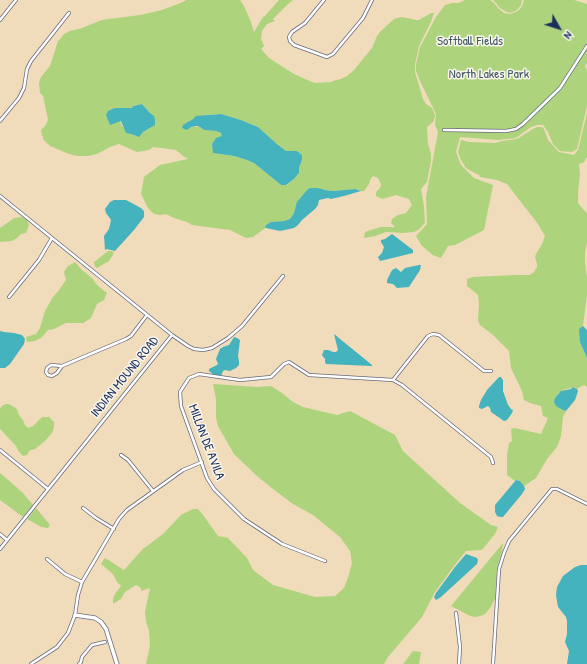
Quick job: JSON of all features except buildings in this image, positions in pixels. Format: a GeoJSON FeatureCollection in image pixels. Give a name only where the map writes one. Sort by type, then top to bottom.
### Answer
{"type":"FeatureCollection","features":[{"type":"Feature","properties":{"kind":"street"},"geometry":{"type":"LineString","coordinates":[[0,20],[16,0]]}},
{"type":"Feature","properties":{"kind":"street"},"geometry":{"type":"LineString","coordinates":[[324,0],[304,23],[292,32],[289,37],[290,41],[294,45],[327,57],[333,54],[363,18],[372,0]]}},
{"type":"Feature","properties":{"kind":"street"},"geometry":{"type":"LineString","coordinates":[[0,121],[24,88],[31,61],[69,13]]}},
{"type":"Feature","properties":{"kind":"street"},"geometry":{"type":"LineString","coordinates":[[444,130],[506,131],[516,129],[560,88],[587,46]]}},
{"type":"Feature","properties":{"kind":"street","name":"INDIAN MOUND ROAD"},"geometry":{"type":"LineString","coordinates":[[0,196],[172,335],[0,549]]}},
{"type":"Feature","properties":{"kind":"street"},"geometry":{"type":"LineString","coordinates":[[9,297],[39,260],[52,238]]}},
{"type":"Feature","properties":{"kind":"street"},"geometry":{"type":"LineString","coordinates":[[172,335],[194,349],[203,350],[212,348],[228,338],[242,326],[283,276]]}},
{"type":"Feature","properties":{"kind":"street"},"geometry":{"type":"LineString","coordinates":[[62,366],[57,373],[52,376],[48,375],[46,372],[47,368],[51,365],[62,366],[126,339],[131,336],[148,315]]}},
{"type":"Feature","properties":{"kind":"street"},"geometry":{"type":"LineString","coordinates":[[491,371],[484,371],[439,335],[433,334],[428,336],[393,380],[402,385],[491,457],[493,463]]}},
{"type":"Feature","properties":{"kind":"street","name":"MILLAN DE AVILA"},"geometry":{"type":"LineString","coordinates":[[325,561],[282,544],[244,519],[214,489],[207,478],[181,406],[180,392],[189,378],[199,374],[240,380],[271,377],[284,364],[289,362],[309,375],[393,380]]}},
{"type":"Feature","properties":{"kind":"street"},"geometry":{"type":"LineString","coordinates":[[0,450],[48,489]]}},
{"type":"Feature","properties":{"kind":"street"},"geometry":{"type":"LineString","coordinates":[[121,455],[128,460],[153,491]]}},
{"type":"Feature","properties":{"kind":"street"},"geometry":{"type":"LineString","coordinates":[[31,664],[57,648],[68,634],[75,615],[78,595],[82,582],[119,519],[127,510],[183,470],[202,462]]}},
{"type":"Feature","properties":{"kind":"street"},"geometry":{"type":"LineString","coordinates":[[493,664],[499,569],[509,541],[552,489],[557,489],[587,504]]}},
{"type":"Feature","properties":{"kind":"street"},"geometry":{"type":"LineString","coordinates":[[83,508],[114,529]]}},
{"type":"Feature","properties":{"kind":"street"},"geometry":{"type":"LineString","coordinates":[[0,534],[7,540]]}},
{"type":"Feature","properties":{"kind":"street"},"geometry":{"type":"LineString","coordinates":[[47,559],[65,574],[82,582]]}},
{"type":"Feature","properties":{"kind":"street"},"geometry":{"type":"LineString","coordinates":[[456,612],[460,648],[459,664]]}},
{"type":"Feature","properties":{"kind":"street"},"geometry":{"type":"LineString","coordinates":[[75,615],[95,618],[101,622],[106,629],[117,664]]}},
{"type":"Feature","properties":{"kind":"street"},"geometry":{"type":"LineString","coordinates":[[81,663],[82,657],[92,645],[105,642]]}},
{"type":"Feature","properties":{"kind":"green space"},"geometry":{"type":"Polygon","coordinates":[[[186,0],[240,0],[251,22],[254,32],[263,17],[279,0],[293,0],[273,19],[275,21],[267,24],[262,31],[261,39],[264,46],[261,49],[269,58],[294,74],[315,83],[331,82],[347,76],[354,70],[372,48],[380,32],[394,19],[402,17],[419,20],[431,13],[434,13],[419,46],[415,64],[415,72],[423,99],[426,104],[432,108],[435,115],[434,121],[427,127],[431,161],[427,182],[421,189],[425,223],[414,232],[386,232],[364,238],[365,232],[381,227],[395,227],[391,223],[392,219],[398,215],[406,213],[412,205],[409,199],[396,195],[382,199],[376,196],[376,192],[380,188],[381,184],[378,178],[373,176],[364,191],[355,189],[333,191],[311,188],[302,196],[290,219],[271,222],[266,225],[266,228],[253,237],[246,238],[230,230],[192,225],[166,214],[154,214],[148,208],[141,194],[144,177],[160,165],[188,159],[176,150],[153,147],[149,150],[137,152],[119,144],[97,154],[78,156],[50,146],[42,136],[41,130],[48,120],[43,96],[40,93],[39,83],[41,77],[50,66],[58,41],[64,34],[102,20],[140,15],[162,10],[186,0]],[[142,104],[133,106],[132,108],[115,108],[122,126],[135,136],[152,127],[150,113],[142,104]],[[221,114],[208,115],[190,120],[191,127],[200,127],[204,130],[221,133],[223,136],[212,147],[213,153],[234,156],[254,163],[281,185],[287,185],[299,173],[302,160],[301,154],[297,151],[286,151],[258,127],[221,114]]]}},
{"type":"Feature","properties":{"kind":"green space","name":"North Lakes Park"},"geometry":{"type":"Polygon","coordinates":[[[465,0],[490,0],[504,13],[510,14],[518,11],[524,0],[574,0],[587,4],[587,63],[585,66],[587,70],[587,106],[577,149],[572,152],[560,151],[553,144],[543,125],[531,127],[516,138],[498,140],[460,137],[456,152],[461,165],[474,178],[493,185],[484,230],[455,245],[448,246],[441,258],[433,255],[422,246],[416,236],[427,224],[426,197],[438,132],[435,125],[436,114],[420,81],[416,71],[416,65],[420,47],[436,17],[445,5],[459,3],[465,0]]]}},
{"type":"Feature","properties":{"kind":"green space"},"geometry":{"type":"Polygon","coordinates":[[[493,0],[522,0],[521,5],[517,10],[510,13],[500,8],[493,0]]]}},
{"type":"Feature","properties":{"kind":"green space"},"geometry":{"type":"Polygon","coordinates":[[[587,113],[587,157],[584,162],[579,164],[580,174],[578,203],[587,213],[585,264],[587,295],[583,326],[581,327],[580,336],[587,358],[587,387],[584,385],[577,389],[574,387],[563,390],[555,398],[563,410],[566,411],[563,417],[561,436],[557,447],[547,459],[536,478],[524,486],[520,481],[515,481],[507,475],[507,456],[509,443],[512,441],[511,429],[514,428],[541,434],[548,418],[543,416],[541,406],[524,400],[522,391],[511,368],[509,351],[493,335],[480,325],[478,320],[478,295],[467,286],[467,279],[473,277],[530,275],[537,267],[535,257],[545,236],[538,224],[507,184],[497,180],[480,177],[469,170],[461,160],[458,152],[461,140],[469,142],[495,143],[517,139],[537,127],[542,127],[548,140],[559,152],[574,155],[578,150],[587,113]]]}},
{"type":"Feature","properties":{"kind":"green space"},"geometry":{"type":"Polygon","coordinates":[[[22,217],[26,219],[29,225],[26,233],[21,234],[12,241],[0,242],[0,228],[14,218],[22,217]]]}},
{"type":"Feature","properties":{"kind":"green space"},"geometry":{"type":"Polygon","coordinates":[[[108,251],[112,251],[114,253],[109,261],[97,268],[94,262],[108,251]]]}},
{"type":"Feature","properties":{"kind":"green space"},"geometry":{"type":"Polygon","coordinates":[[[75,262],[93,279],[97,285],[107,293],[104,300],[97,304],[91,318],[83,323],[66,323],[54,329],[48,330],[41,338],[35,341],[27,342],[26,337],[36,334],[40,328],[45,311],[53,297],[66,280],[64,272],[68,266],[75,262]]]}},
{"type":"Feature","properties":{"kind":"green space"},"geometry":{"type":"Polygon","coordinates":[[[213,384],[257,387],[271,386],[293,402],[303,407],[337,415],[350,411],[395,435],[403,451],[460,503],[491,525],[498,527],[495,534],[482,550],[466,551],[435,592],[422,617],[388,657],[384,664],[146,664],[150,646],[149,630],[145,612],[150,588],[141,591],[141,588],[136,585],[125,592],[121,599],[113,604],[115,594],[121,586],[113,574],[101,564],[105,558],[124,570],[143,549],[163,534],[181,515],[193,509],[198,509],[218,536],[228,538],[247,558],[253,570],[273,585],[315,597],[335,596],[344,588],[352,563],[350,551],[340,537],[313,515],[293,504],[273,489],[234,454],[218,426],[216,417],[216,399],[213,384]]]}},
{"type":"Feature","properties":{"kind":"green space"},"geometry":{"type":"Polygon","coordinates":[[[6,404],[9,404],[17,409],[19,415],[28,428],[33,426],[42,417],[49,417],[54,422],[52,433],[35,449],[30,450],[27,455],[23,456],[0,429],[0,409],[6,404]]]}},
{"type":"Feature","properties":{"kind":"green space"},"geometry":{"type":"Polygon","coordinates":[[[0,473],[22,492],[33,505],[23,517],[0,500],[0,473]]]}},
{"type":"Feature","properties":{"kind":"green space"},"geometry":{"type":"Polygon","coordinates":[[[36,508],[50,525],[48,528],[41,527],[27,519],[36,508]]]}},
{"type":"Feature","properties":{"kind":"green space"},"geometry":{"type":"Polygon","coordinates":[[[503,543],[497,568],[495,599],[486,613],[475,617],[470,616],[451,606],[503,543]]]}},
{"type":"Feature","properties":{"kind":"green space"},"geometry":{"type":"Polygon","coordinates":[[[413,651],[421,652],[419,664],[403,664],[413,651]]]}},
{"type":"Feature","properties":{"kind":"water"},"geometry":{"type":"Polygon","coordinates":[[[142,104],[154,116],[155,125],[143,132],[139,137],[126,133],[121,121],[110,125],[106,115],[108,111],[115,108],[132,108],[133,106],[142,104]]]}},
{"type":"Feature","properties":{"kind":"water"},"geometry":{"type":"Polygon","coordinates":[[[221,114],[258,127],[286,151],[297,151],[301,154],[302,160],[299,173],[286,185],[281,185],[254,163],[234,156],[213,153],[212,144],[216,138],[222,136],[221,133],[204,130],[197,126],[191,127],[187,130],[182,128],[183,125],[196,116],[221,114]]]}},
{"type":"Feature","properties":{"kind":"water"},"geometry":{"type":"Polygon","coordinates":[[[311,188],[333,191],[355,189],[361,191],[331,199],[328,198],[319,200],[315,209],[294,228],[280,231],[265,227],[271,222],[290,219],[294,213],[297,202],[308,189],[311,188]]]}},
{"type":"Feature","properties":{"kind":"water"},"geometry":{"type":"Polygon","coordinates":[[[114,200],[126,200],[144,211],[144,217],[115,251],[105,250],[104,236],[109,229],[111,220],[105,209],[110,202],[114,200]]]}},
{"type":"Feature","properties":{"kind":"water"},"geometry":{"type":"Polygon","coordinates":[[[392,234],[413,250],[413,253],[380,261],[378,257],[382,253],[384,247],[381,240],[392,234]]]}},
{"type":"Feature","properties":{"kind":"water"},"geometry":{"type":"Polygon","coordinates":[[[421,265],[420,270],[409,287],[397,288],[393,284],[387,283],[392,270],[396,268],[401,272],[405,268],[421,265]]]}},
{"type":"Feature","properties":{"kind":"water"},"geometry":{"type":"Polygon","coordinates":[[[583,326],[587,330],[587,358],[580,342],[579,330],[583,326]]]}},
{"type":"Feature","properties":{"kind":"water"},"geometry":{"type":"Polygon","coordinates":[[[0,331],[22,335],[25,339],[24,344],[10,364],[5,368],[0,368],[0,331]]]}},
{"type":"Feature","properties":{"kind":"water"},"geometry":{"type":"Polygon","coordinates":[[[334,334],[372,366],[326,364],[322,355],[324,350],[336,352],[338,350],[334,334]]]}},
{"type":"Feature","properties":{"kind":"water"},"geometry":{"type":"Polygon","coordinates":[[[234,337],[240,340],[238,356],[239,365],[230,371],[223,371],[221,376],[214,375],[209,371],[209,369],[218,364],[216,359],[220,349],[229,345],[234,337]]]}},
{"type":"Feature","properties":{"kind":"water"},"geometry":{"type":"Polygon","coordinates":[[[499,377],[503,380],[503,391],[508,405],[513,410],[507,420],[504,421],[491,412],[488,406],[482,409],[479,408],[481,400],[487,390],[499,377]]]}},
{"type":"Feature","properties":{"kind":"water"},"geometry":{"type":"Polygon","coordinates":[[[573,387],[578,391],[575,400],[566,411],[556,406],[554,402],[555,398],[561,391],[571,389],[573,387]]]}},
{"type":"Feature","properties":{"kind":"water"},"geometry":{"type":"Polygon","coordinates":[[[516,480],[520,481],[525,489],[503,517],[497,516],[495,512],[495,505],[516,480]]]}},
{"type":"Feature","properties":{"kind":"water"},"geometry":{"type":"Polygon","coordinates":[[[466,554],[477,558],[477,564],[436,600],[434,597],[436,593],[466,554]]]}},
{"type":"Feature","properties":{"kind":"water"},"geometry":{"type":"Polygon","coordinates":[[[587,565],[587,664],[567,664],[569,651],[565,642],[567,634],[567,621],[566,617],[558,607],[556,595],[557,587],[563,576],[575,567],[587,565]]]}},
{"type":"Feature","properties":{"kind":"park label","name":"Softball Fields"},"geometry":{"type":"Point","coordinates":[470,42]}}]}
